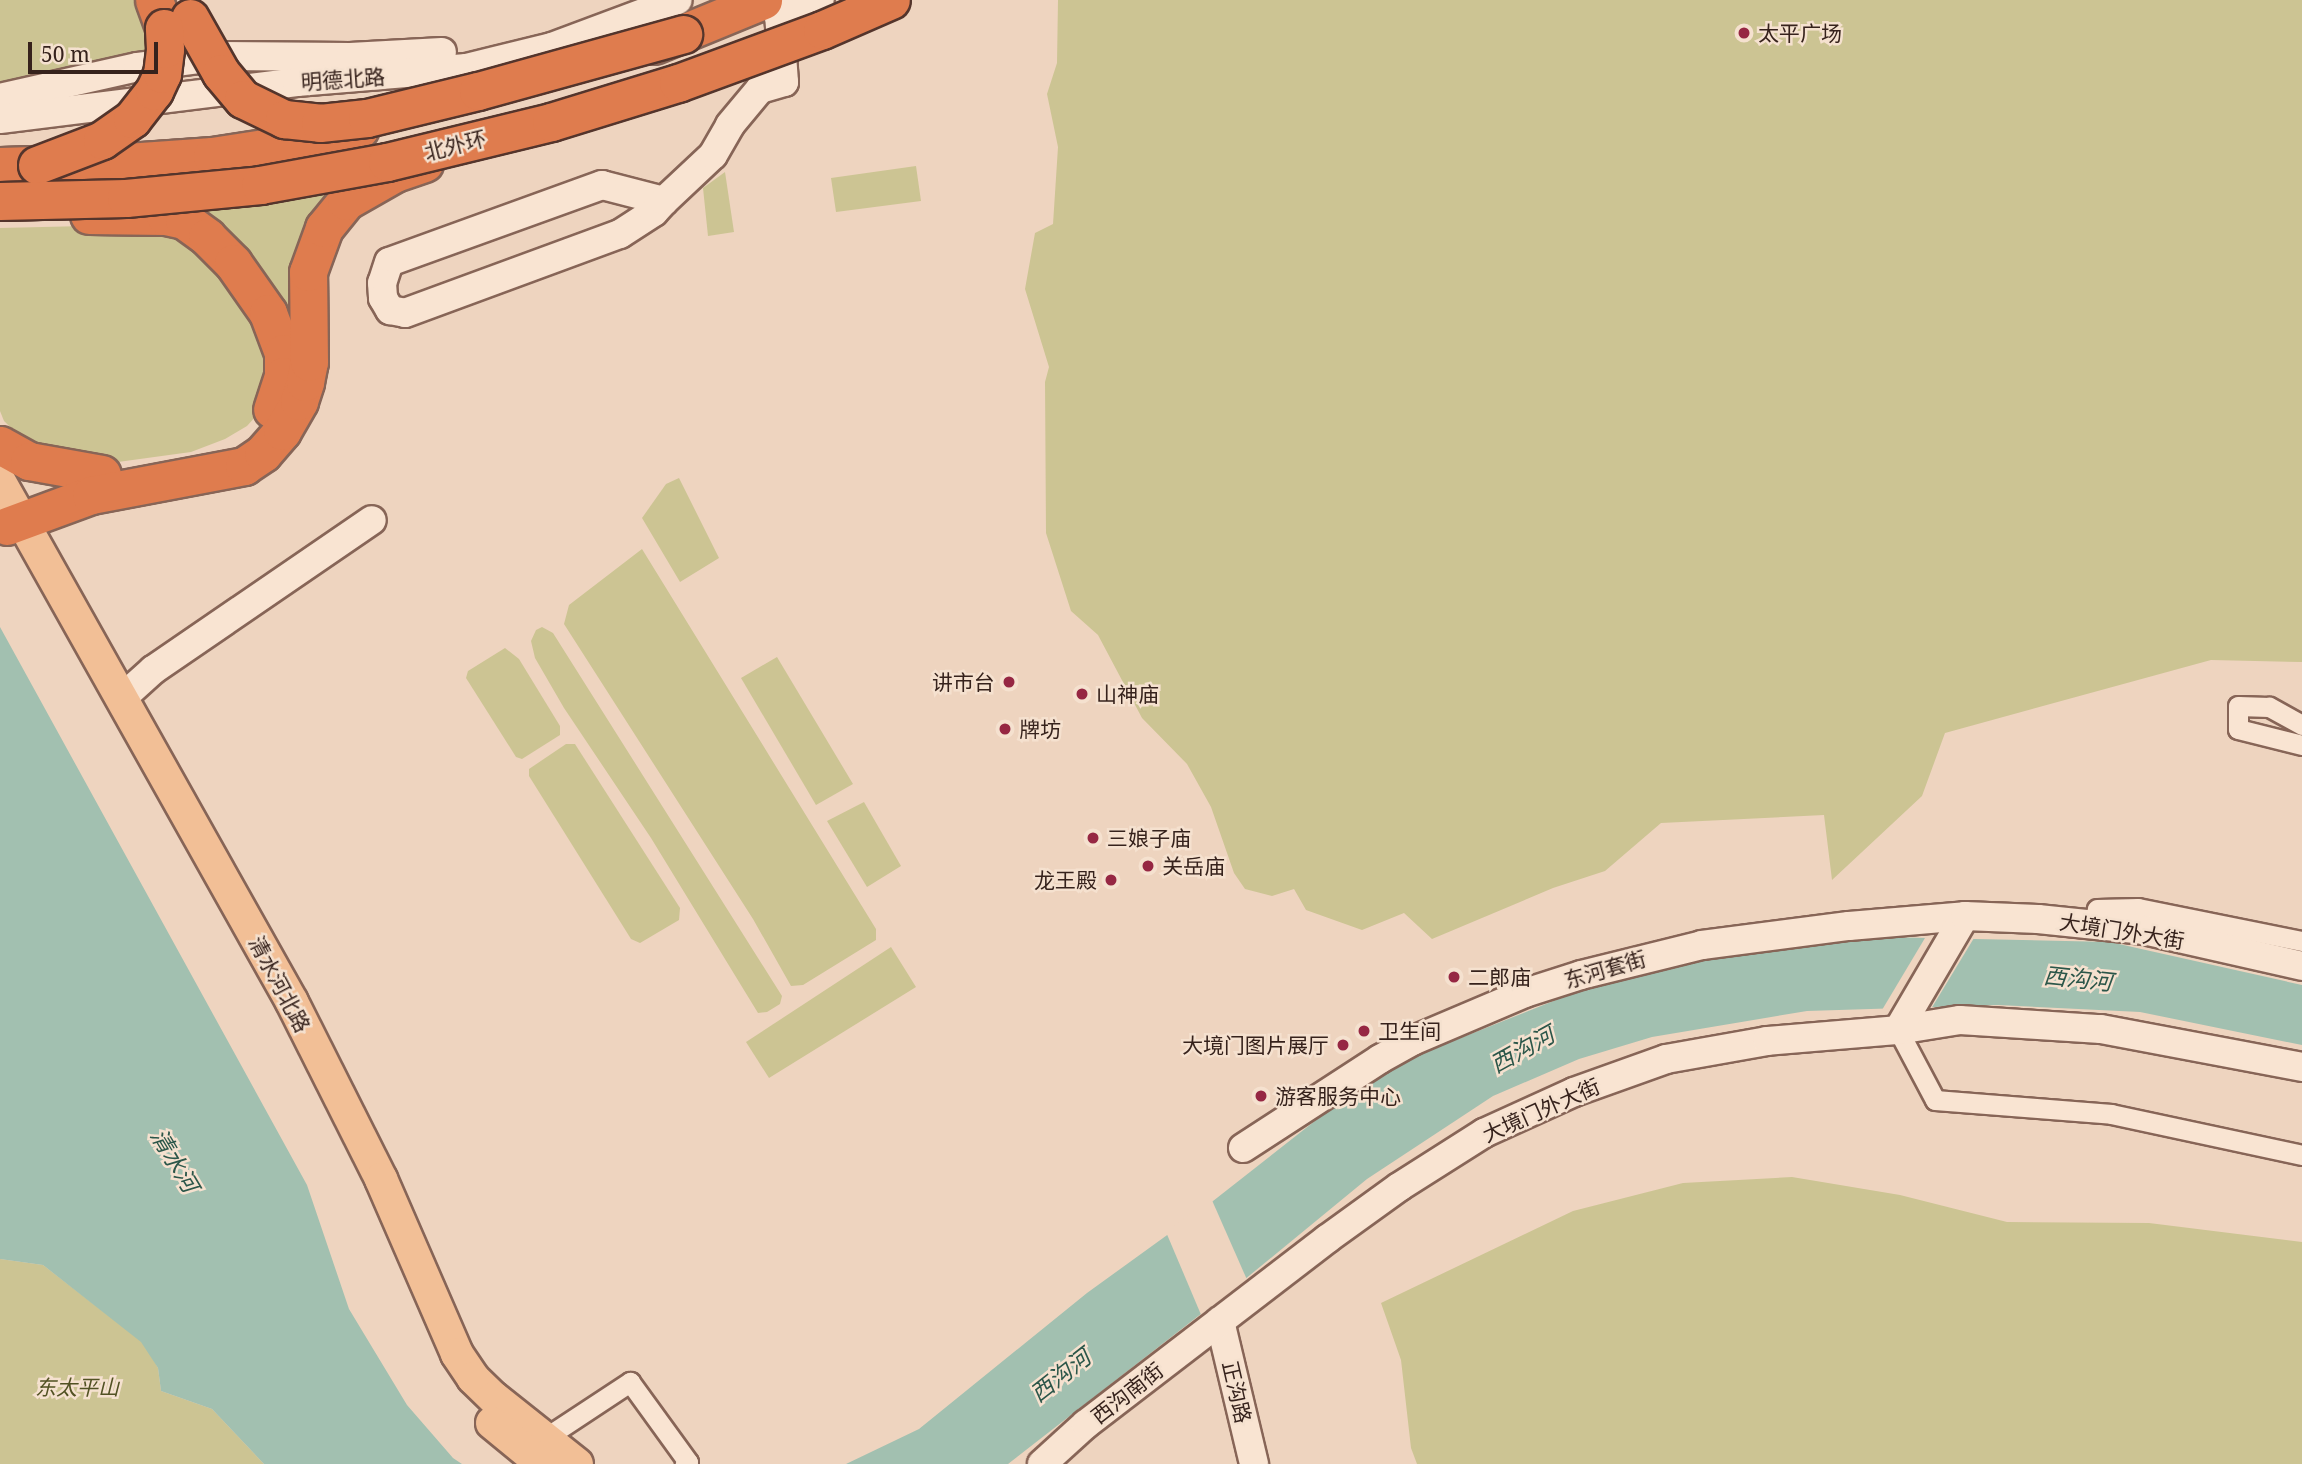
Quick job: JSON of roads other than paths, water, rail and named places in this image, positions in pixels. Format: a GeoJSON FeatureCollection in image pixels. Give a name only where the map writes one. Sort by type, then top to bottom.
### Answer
{"type":"FeatureCollection","features":[{"type":"Feature","properties":{"kind":"highway","name":"北外环"},"geometry":{"type":"LineString","coordinates":[[0,201],[126,198],[260,185],[387,162],[538,125],[678,83],[822,30],[891,0]]}},
{"type":"Feature","properties":{"kind":"highway","name":"北外环"},"geometry":{"type":"LineString","coordinates":[[0,166],[212,156],[309,141],[479,101],[586,71],[680,17],[773,6]]}},
{"type":"Feature","properties":{"kind":"highway"},"geometry":{"type":"LineString","coordinates":[[172,11],[243,99],[284,119],[320,123],[367,118],[454,97],[680,17]]}},
{"type":"Feature","properties":{"kind":"highway"},"geometry":{"type":"LineString","coordinates":[[37,165],[102,140],[132,119],[154,91],[162,74],[172,11]]}},
{"type":"Feature","properties":{"kind":"highway"},"geometry":{"type":"LineString","coordinates":[[7,509],[244,466],[262,453],[282,432],[299,401],[309,362],[308,272],[314,249],[324,228],[346,201],[395,173],[557,129],[678,83]]}},
{"type":"Feature","properties":{"kind":"highway"},"geometry":{"type":"LineString","coordinates":[[0,216],[165,216],[184,220],[207,237],[233,263],[268,313],[283,353],[283,376],[278,400],[260,429],[232,449],[210,458],[102,474],[7,509]]}},
{"type":"Feature","properties":{"kind":"highway"},"geometry":{"type":"LineString","coordinates":[[0,445],[29,461],[102,474]]}},
{"type":"Feature","properties":{"kind":"main road","name":"清水河北路"},"geometry":{"type":"LineString","coordinates":[[7,509],[122,698],[292,1002],[381,1180],[457,1354],[473,1378],[543,1451]]}},
{"type":"Feature","properties":{"kind":"main road","name":"清水河北路"},"geometry":{"type":"LineString","coordinates":[[7,509],[268,995],[383,1229],[441,1365],[460,1392],[482,1415],[543,1451],[577,1464]]}},
{"type":"Feature","properties":{"kind":"street","name":"明德北路"},"geometry":{"type":"LineString","coordinates":[[0,98],[138,67],[221,56],[350,57],[461,51],[553,29],[633,0]]}},
{"type":"Feature","properties":{"kind":"street"},"geometry":{"type":"LineString","coordinates":[[664,201],[602,185],[389,262],[382,283],[383,298],[390,310],[405,313],[620,234],[664,201],[713,155],[730,125],[760,89],[784,82],[773,6],[820,0]]}},
{"type":"Feature","properties":{"kind":"street","name":"明德北路"},"geometry":{"type":"LineString","coordinates":[[0,120],[297,82],[466,68],[680,17]]}},
{"type":"Feature","properties":{"kind":"street"},"geometry":{"type":"LineString","coordinates":[[122,698],[153,670],[372,520]]}},
{"type":"Feature","properties":{"kind":"street"},"geometry":{"type":"LineString","coordinates":[[2302,725],[2269,707],[2238,706],[2238,729],[2302,745]]}},
{"type":"Feature","properties":{"kind":"street"},"geometry":{"type":"LineString","coordinates":[[2094,924],[2097,909],[2102,907],[2138,908],[2302,942]]}},
{"type":"Feature","properties":{"kind":"street","name":"大境门外大街"},"geometry":{"type":"LineString","coordinates":[[1958,927],[2094,924],[2144,930],[2302,966]]}},
{"type":"Feature","properties":{"kind":"street","name":"东河套街"},"geometry":{"type":"LineString","coordinates":[[1243,1148],[1412,1041],[1525,993],[1581,975],[1702,945],[1849,926],[1958,927]]}},
{"type":"Feature","properties":{"kind":"street"},"geometry":{"type":"LineString","coordinates":[[1958,927],[1903,1019],[1935,1100],[2111,1114],[2302,1155]]}},
{"type":"Feature","properties":{"kind":"street","name":"大境门外大街"},"geometry":{"type":"LineString","coordinates":[[1214,1325],[1399,1187],[1484,1133],[1573,1092],[1666,1059],[1903,1019],[2101,1029],[2302,1067]]}},
{"type":"Feature","properties":{"kind":"street","name":"西沟南街"},"geometry":{"type":"LineString","coordinates":[[1042,1464],[1086,1424],[1214,1325]]}},
{"type":"Feature","properties":{"kind":"street","name":"正沟路"},"geometry":{"type":"LineString","coordinates":[[1214,1325],[1239,1464]]}},
{"type":"Feature","properties":{"kind":"street","name":"正沟路"},"geometry":{"type":"LineString","coordinates":[[1214,1325],[1254,1464]]}},
{"type":"Feature","properties":{"kind":"street"},"geometry":{"type":"LineString","coordinates":[[543,1451],[630,1382],[688,1462],[685,1464]]}},
{"type":"Feature","properties":{"kind":"water","name":"清水河"},"geometry":{"type":"Polygon","coordinates":[[[0,627],[307,1185],[349,1309],[407,1405],[453,1458],[462,1464],[264,1464],[212,1409],[161,1391],[158,1368],[141,1342],[43,1265],[0,1259],[0,627]]]}},
{"type":"Feature","properties":{"kind":"water","name":"西沟河"},"geometry":{"type":"Polygon","coordinates":[[[1882,937],[2110,942],[2302,985],[2302,1045],[2140,1012],[1998,1005],[1807,1011],[1652,1037],[1579,1059],[1493,1096],[1367,1179],[1233,1289],[1008,1464],[846,1464],[919,1429],[1087,1293],[1199,1212],[1362,1084],[1403,1061],[1581,990],[1687,961],[1882,937]]]}},
{"type":"Feature","properties":{"kind":"place","name":"太平广场"},"geometry":{"type":"Point","coordinates":[1744,33]}},
{"type":"Feature","properties":{"kind":"place","name":"讲市台"},"geometry":{"type":"Point","coordinates":[1009,682]}},
{"type":"Feature","properties":{"kind":"place","name":"山神庙"},"geometry":{"type":"Point","coordinates":[1082,694]}},
{"type":"Feature","properties":{"kind":"place","name":"牌坊"},"geometry":{"type":"Point","coordinates":[1005,729]}},
{"type":"Feature","properties":{"kind":"place","name":"三娘子庙"},"geometry":{"type":"Point","coordinates":[1093,838]}},
{"type":"Feature","properties":{"kind":"place","name":"关岳庙"},"geometry":{"type":"Point","coordinates":[1148,866]}},
{"type":"Feature","properties":{"kind":"place","name":"龙王殿"},"geometry":{"type":"Point","coordinates":[1111,880]}},
{"type":"Feature","properties":{"kind":"place","name":"二郎庙"},"geometry":{"type":"Point","coordinates":[1454,977]}},
{"type":"Feature","properties":{"kind":"place","name":"卫生间"},"geometry":{"type":"Point","coordinates":[1364,1031]}},
{"type":"Feature","properties":{"kind":"place","name":"大境门图片展厅"},"geometry":{"type":"Point","coordinates":[1343,1045]}},
{"type":"Feature","properties":{"kind":"place","name":"游客服务中心"},"geometry":{"type":"Point","coordinates":[1261,1096]}},
{"type":"Feature","properties":{"kind":"park label","name":"东太平山"},"geometry":{"type":"Point","coordinates":[77,1387]}}]}
